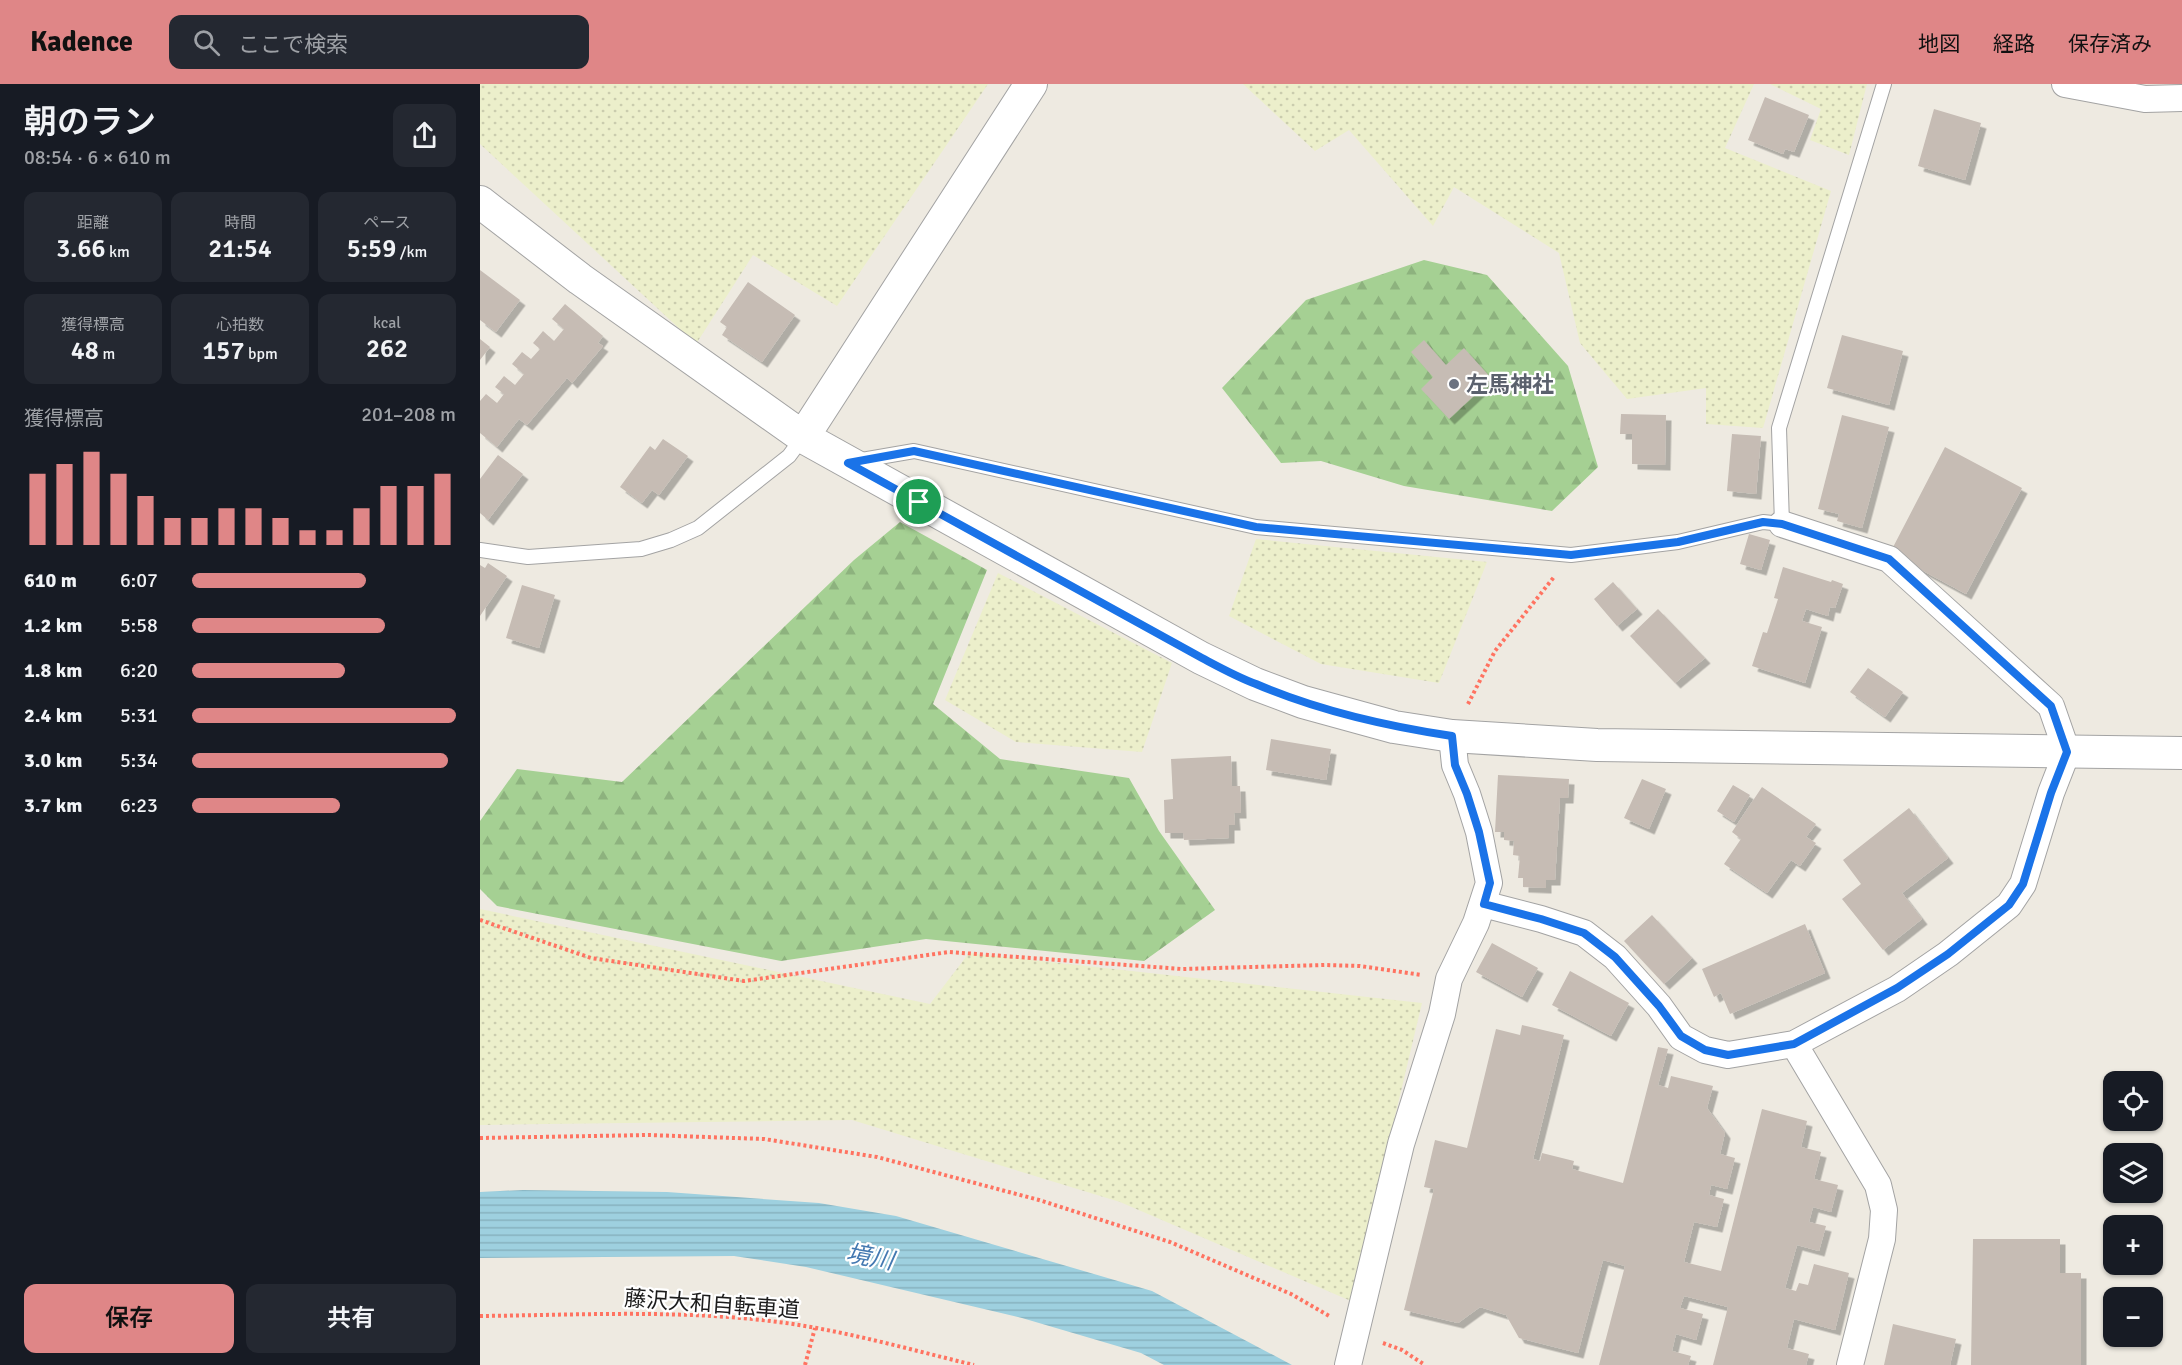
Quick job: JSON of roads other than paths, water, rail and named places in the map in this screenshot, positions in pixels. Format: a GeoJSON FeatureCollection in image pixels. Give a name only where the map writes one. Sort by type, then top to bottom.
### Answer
{"type":"FeatureCollection","features":[{"type":"Feature","properties":{"kind":"street"},"geometry":{"type":"LineString","coordinates":[[803,437],[1031,84]]}},
{"type":"Feature","properties":{"kind":"street"},"geometry":{"type":"LineString","coordinates":[[2065,84],[2182,98]]}},
{"type":"Feature","properties":{"kind":"street"},"geometry":{"type":"LineString","coordinates":[[480,202],[580,279],[803,437],[1191,652],[1255,684],[1346,716],[1394,727],[1452,736],[1597,745],[2182,753]]}},
{"type":"Feature","properties":{"kind":"street"},"geometry":{"type":"LineString","coordinates":[[1484,904],[1584,933],[1615,957],[1659,1006],[1681,1036],[1705,1050],[1728,1055],[1794,1044],[1897,988],[1948,954],[2009,905],[2023,884],[2051,793],[2067,752],[2051,706],[1889,559],[1782,524]]}},
{"type":"Feature","properties":{"kind":"street"},"geometry":{"type":"LineString","coordinates":[[1352,1349],[1401,1144],[1442,1014],[1449,979],[1484,904],[1490,883],[1479,832],[1455,765],[1452,736]]}},
{"type":"Feature","properties":{"kind":"street"},"geometry":{"type":"LineString","coordinates":[[1794,1044],[1878,1185],[1884,1210],[1882,1239],[1851,1365]]}},
{"type":"Feature","properties":{"kind":"lane"},"geometry":{"type":"LineString","coordinates":[[848,463],[914,451],[1256,527],[1571,555],[1678,542],[1763,522],[1782,524],[1779,428],[1884,84]]}},
{"type":"Feature","properties":{"kind":"lane"},"geometry":{"type":"LineString","coordinates":[[480,550],[528,557],[641,549],[671,540],[698,528],[789,456],[803,437]]}},
{"type":"Feature","properties":{"kind":"water","name":"境川"},"geometry":{"type":"Polygon","coordinates":[[[523,1190],[667,1192],[819,1203],[896,1216],[1152,1291],[1292,1365],[1164,1365],[1141,1353],[1022,1318],[806,1267],[734,1256],[480,1258],[480,1192],[523,1190]]]}},
{"type":"Feature","properties":{"kind":"place","name":"左馬神社"},"geometry":{"type":"Point","coordinates":[1454,384]}}]}
